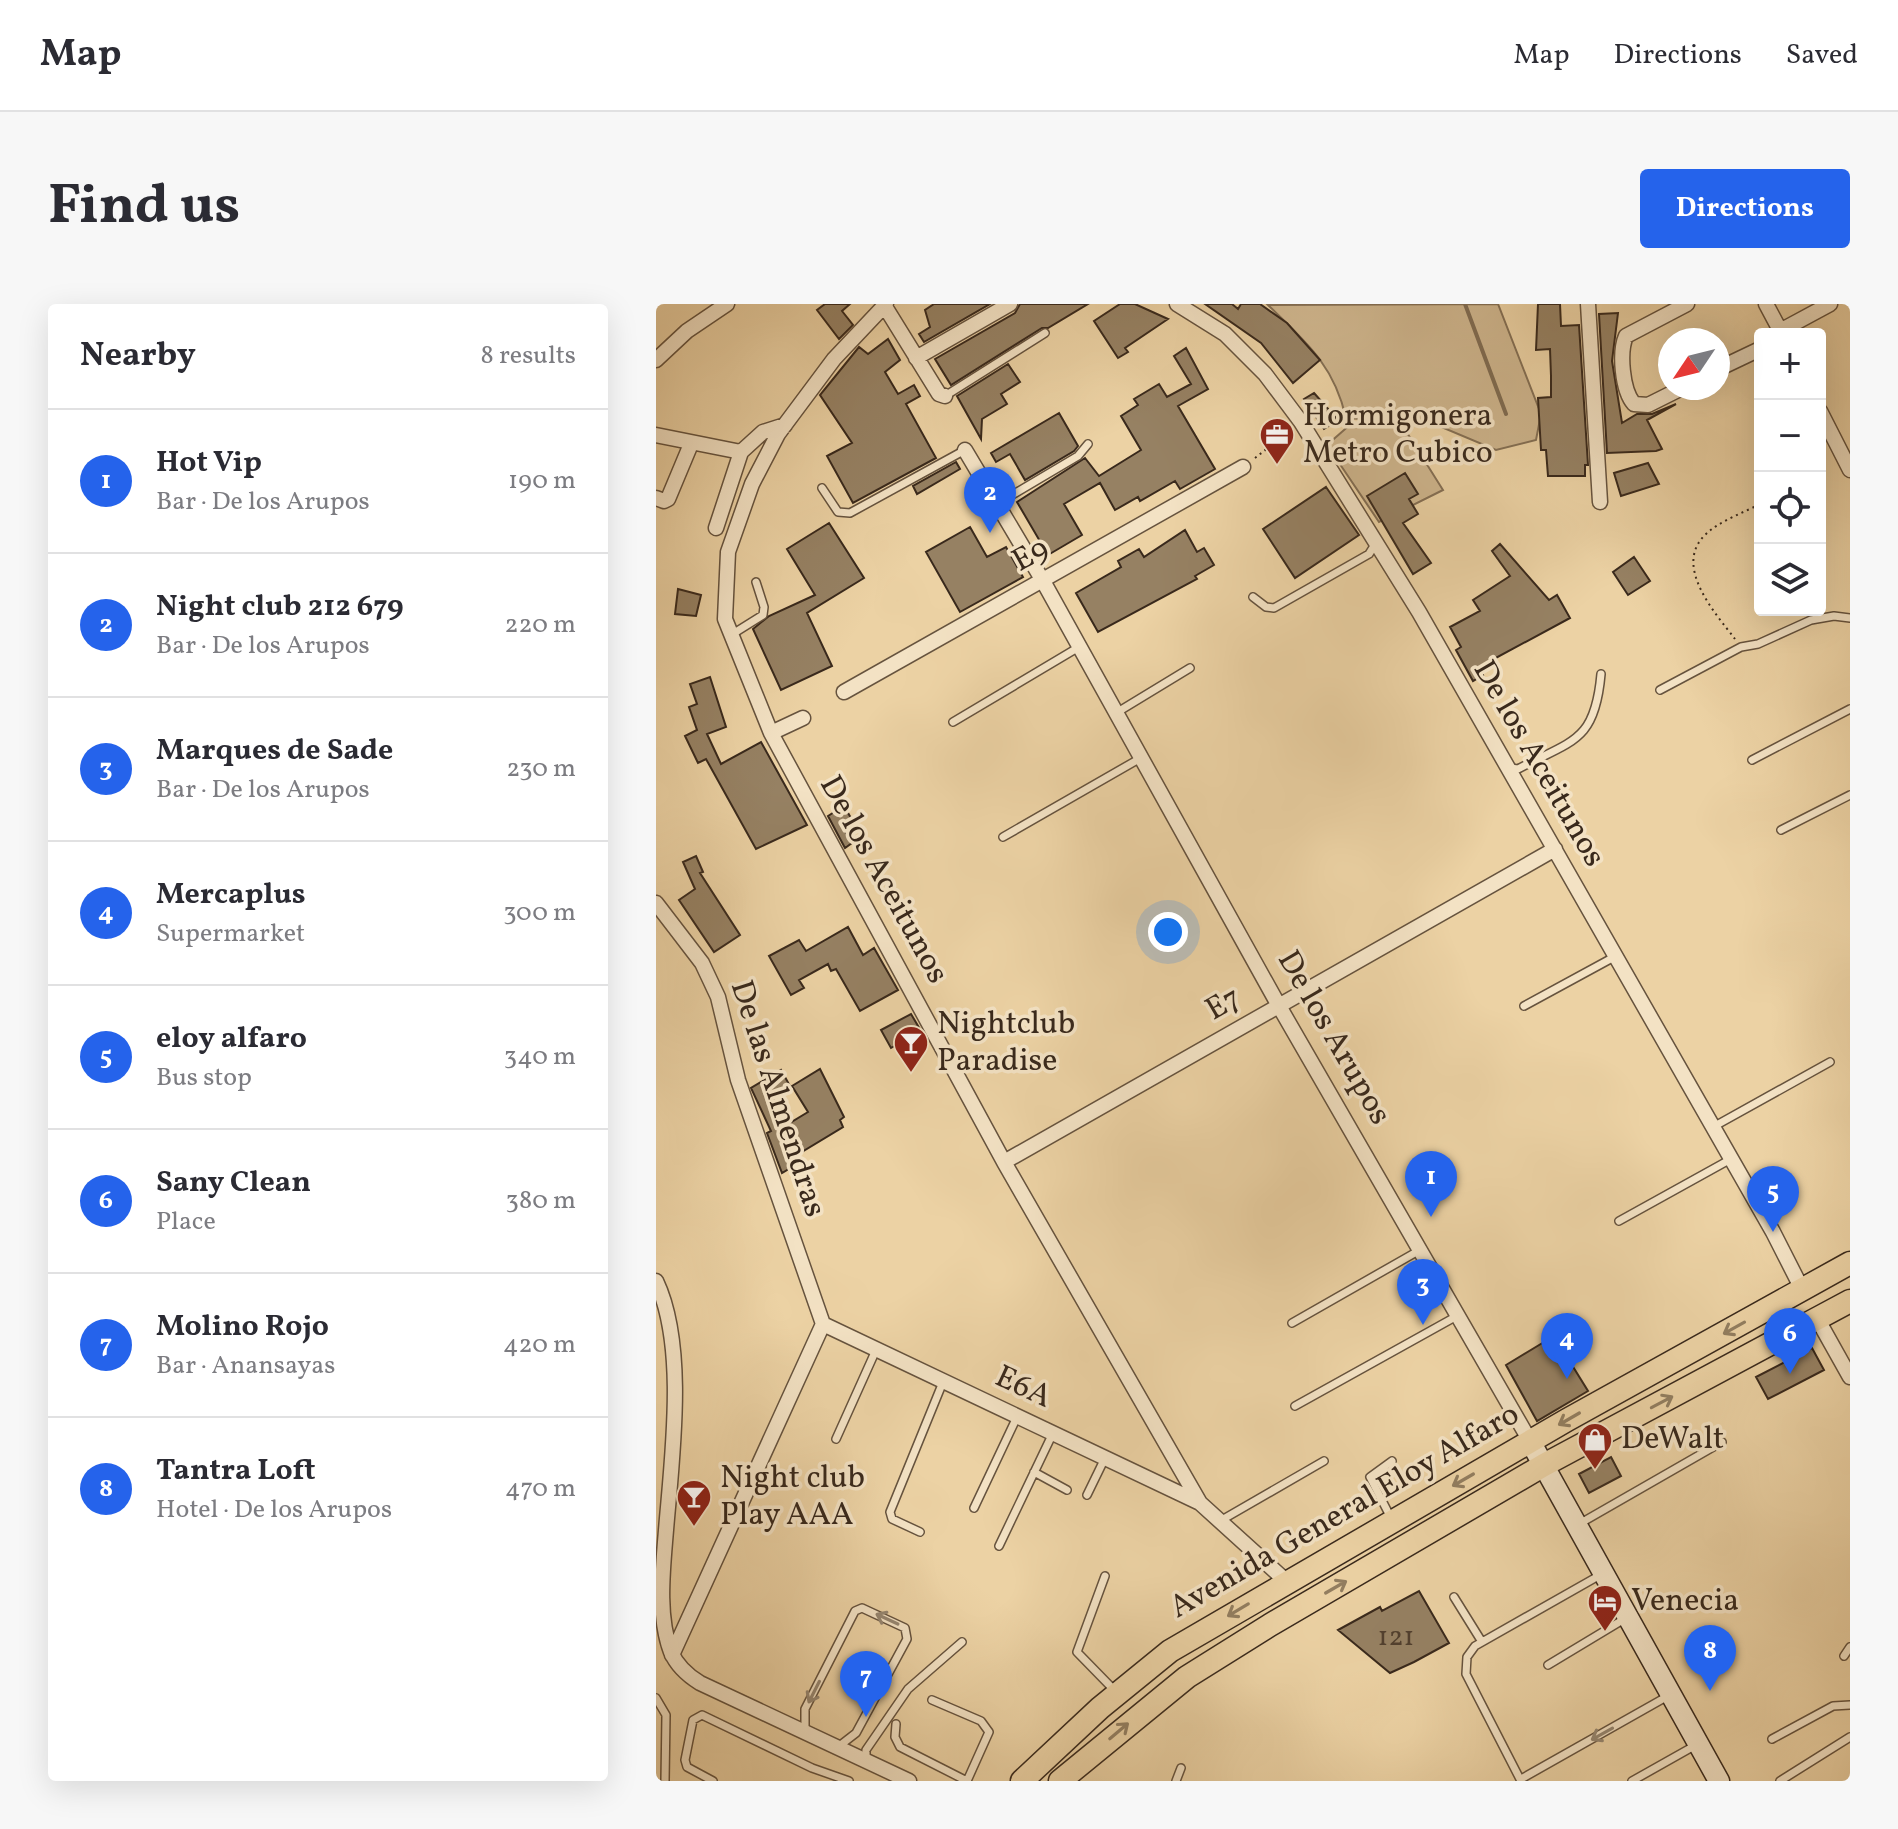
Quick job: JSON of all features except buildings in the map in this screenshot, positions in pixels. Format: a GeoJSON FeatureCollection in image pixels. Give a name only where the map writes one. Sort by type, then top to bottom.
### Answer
{"type":"FeatureCollection","features":[{"type":"Feature","properties":{"kind":"main road","name":"Avenida General Eloy Alfaro"},"geometry":{"type":"LineString","coordinates":[[1022,1781],[1118,1693],[1170,1651],[1530,1441],[1850,1263]]}},
{"type":"Feature","properties":{"kind":"main road","name":"Avenida General Eloy Alfaro"},"geometry":{"type":"LineString","coordinates":[[1060,1781],[1187,1677],[1270,1625],[1544,1465],[1850,1301]]}},
{"type":"Feature","properties":{"kind":"street"},"geometry":{"type":"LineString","coordinates":[[656,360],[687,331],[727,304]]}},
{"type":"Feature","properties":{"kind":"street"},"geometry":{"type":"LineString","coordinates":[[885,304],[939,394],[945,396]]}},
{"type":"Feature","properties":{"kind":"street","name":"De los Aceitunos"},"geometry":{"type":"LineString","coordinates":[[885,304],[834,359],[785,424],[752,484],[728,552],[725,619],[771,733],[1004,1162],[1200,1503],[1286,1581]]}},
{"type":"Feature","properties":{"kind":"street"},"geometry":{"type":"LineString","coordinates":[[916,358],[1010,304]]}},
{"type":"Feature","properties":{"kind":"street","name":"De los Aceitunos"},"geometry":{"type":"LineString","coordinates":[[1177,304],[1225,334],[1265,374],[1301,422],[1376,543],[1555,849],[1803,1291]]}},
{"type":"Feature","properties":{"kind":"street"},"geometry":{"type":"LineString","coordinates":[[1588,304],[1600,502]]}},
{"type":"Feature","properties":{"kind":"street"},"geometry":{"type":"LineString","coordinates":[[1658,400],[1648,405],[1634,404],[1629,399],[1623,344],[1626,336],[1687,304]]}},
{"type":"Feature","properties":{"kind":"street"},"geometry":{"type":"LineString","coordinates":[[1766,304],[1779,328]]}},
{"type":"Feature","properties":{"kind":"street"},"geometry":{"type":"LineString","coordinates":[[1788,328],[1830,304]]}},
{"type":"Feature","properties":{"kind":"street"},"geometry":{"type":"LineString","coordinates":[[1730,363],[1754,352]]}},
{"type":"Feature","properties":{"kind":"street"},"geometry":{"type":"LineString","coordinates":[[1826,423],[1850,470]]}},
{"type":"Feature","properties":{"kind":"street"},"geometry":{"type":"LineString","coordinates":[[716,528],[741,452],[763,432],[785,424]]}},
{"type":"Feature","properties":{"kind":"street"},"geometry":{"type":"LineString","coordinates":[[656,435],[741,452]]}},
{"type":"Feature","properties":{"kind":"street"},"geometry":{"type":"LineString","coordinates":[[656,498],[668,499],[691,444]]}},
{"type":"Feature","properties":{"kind":"street","name":"De los Arupos"},"geometry":{"type":"LineString","coordinates":[[965,450],[1043,581],[1139,759],[1279,1006],[1460,1315],[1719,1781]]}},
{"type":"Feature","properties":{"kind":"street","name":"E9"},"geometry":{"type":"LineString","coordinates":[[844,692],[1243,467]]}},
{"type":"Feature","properties":{"kind":"street"},"geometry":{"type":"LineString","coordinates":[[771,733],[803,718]]}},
{"type":"Feature","properties":{"kind":"street","name":"E7"},"geometry":{"type":"LineString","coordinates":[[1004,1162],[1555,849]]}},
{"type":"Feature","properties":{"kind":"street","name":"De las Almendras"},"geometry":{"type":"LineString","coordinates":[[656,903],[702,963],[718,997],[738,1080],[823,1324]]}},
{"type":"Feature","properties":{"kind":"street"},"geometry":{"type":"LineString","coordinates":[[656,1281],[668,1307],[675,1374],[662,1513],[667,1639],[672,1655],[679,1667],[700,1683],[909,1781]]}},
{"type":"Feature","properties":{"kind":"street"},"geometry":{"type":"LineString","coordinates":[[1818,1320],[1850,1377]]}},
{"type":"Feature","properties":{"kind":"street"},"geometry":{"type":"LineString","coordinates":[[672,1655],[823,1324]]}},
{"type":"Feature","properties":{"kind":"street","name":"E6A"},"geometry":{"type":"LineString","coordinates":[[823,1324],[1200,1503]]}},
{"type":"Feature","properties":{"kind":"lane"},"geometry":{"type":"LineString","coordinates":[[945,396],[1045,333]]}},
{"type":"Feature","properties":{"kind":"lane"},"geometry":{"type":"LineString","coordinates":[[997,504],[1078,456],[1088,444]]}},
{"type":"Feature","properties":{"kind":"lane"},"geometry":{"type":"LineString","coordinates":[[822,488],[838,512],[850,513],[965,450]]}},
{"type":"Feature","properties":{"kind":"lane"},"geometry":{"type":"LineString","coordinates":[[1253,597],[1266,607],[1274,608],[1369,554],[1376,543]]}},
{"type":"Feature","properties":{"kind":"lane"},"geometry":{"type":"LineString","coordinates":[[731,635],[763,615],[764,607],[756,582]]}},
{"type":"Feature","properties":{"kind":"lane"},"geometry":{"type":"LineString","coordinates":[[1660,690],[1741,647],[1758,644],[1811,620],[1834,616],[1850,618]]}},
{"type":"Feature","properties":{"kind":"lane"},"geometry":{"type":"LineString","coordinates":[[953,722],[1079,647]]}},
{"type":"Feature","properties":{"kind":"lane"},"geometry":{"type":"LineString","coordinates":[[1116,713],[1190,668]]}},
{"type":"Feature","properties":{"kind":"lane"},"geometry":{"type":"LineString","coordinates":[[1508,768],[1518,769],[1588,730],[1596,713],[1601,674]]}},
{"type":"Feature","properties":{"kind":"lane"},"geometry":{"type":"LineString","coordinates":[[1752,760],[1850,709]]}},
{"type":"Feature","properties":{"kind":"lane"},"geometry":{"type":"LineString","coordinates":[[1003,837],[1139,759]]}},
{"type":"Feature","properties":{"kind":"lane"},"geometry":{"type":"LineString","coordinates":[[1781,830],[1850,795]]}},
{"type":"Feature","properties":{"kind":"lane"},"geometry":{"type":"LineString","coordinates":[[1524,1006],[1616,956]]}},
{"type":"Feature","properties":{"kind":"lane"},"geometry":{"type":"LineString","coordinates":[[1713,1127],[1830,1062]]}},
{"type":"Feature","properties":{"kind":"lane"},"geometry":{"type":"LineString","coordinates":[[1619,1221],[1731,1159]]}},
{"type":"Feature","properties":{"kind":"lane"},"geometry":{"type":"LineString","coordinates":[[1292,1323],[1421,1249]]}},
{"type":"Feature","properties":{"kind":"lane"},"geometry":{"type":"LineString","coordinates":[[1295,1406],[1460,1315]]}},
{"type":"Feature","properties":{"kind":"lane"},"geometry":{"type":"LineString","coordinates":[[836,1439],[877,1348]]}},
{"type":"Feature","properties":{"kind":"lane"},"geometry":{"type":"LineString","coordinates":[[920,1532],[892,1519],[890,1512],[943,1382]]}},
{"type":"Feature","properties":{"kind":"lane"},"geometry":{"type":"LineString","coordinates":[[974,1508],[1017,1417]]}},
{"type":"Feature","properties":{"kind":"lane"},"geometry":{"type":"LineString","coordinates":[[999,1546],[1053,1433]]}},
{"type":"Feature","properties":{"kind":"lane"},"geometry":{"type":"LineString","coordinates":[[1577,1525],[1722,1442]]}},
{"type":"Feature","properties":{"kind":"lane"},"geometry":{"type":"LineString","coordinates":[[1087,1495],[1105,1458]]}},
{"type":"Feature","properties":{"kind":"lane"},"geometry":{"type":"LineString","coordinates":[[1220,1521],[1324,1461]]}},
{"type":"Feature","properties":{"kind":"lane"},"geometry":{"type":"LineString","coordinates":[[1392,1461],[1370,1477],[1392,1520]]}},
{"type":"Feature","properties":{"kind":"lane"},"geometry":{"type":"LineString","coordinates":[[1034,1472],[1067,1490]]}},
{"type":"Feature","properties":{"kind":"lane"},"geometry":{"type":"LineString","coordinates":[[1604,1573],[1482,1642],[1467,1657],[1466,1674],[1521,1780],[1670,1695]]}},
{"type":"Feature","properties":{"kind":"lane"},"geometry":{"type":"LineString","coordinates":[[1105,1576],[1077,1652],[1118,1693]]}},
{"type":"Feature","properties":{"kind":"lane"},"geometry":{"type":"LineString","coordinates":[[1454,1597],[1482,1642]]}},
{"type":"Feature","properties":{"kind":"lane"},"geometry":{"type":"LineString","coordinates":[[805,1732],[805,1709],[855,1611],[862,1608],[905,1628],[907,1639],[856,1733],[838,1747]]}},
{"type":"Feature","properties":{"kind":"lane"},"geometry":{"type":"LineString","coordinates":[[1548,1665],[1628,1616]]}},
{"type":"Feature","properties":{"kind":"lane"},"geometry":{"type":"LineString","coordinates":[[656,1624],[667,1639]]}},
{"type":"Feature","properties":{"kind":"lane"},"geometry":{"type":"LineString","coordinates":[[866,1761],[866,1750],[908,1689],[962,1642]]}},
{"type":"Feature","properties":{"kind":"lane"},"geometry":{"type":"LineString","coordinates":[[1844,1656],[1850,1647]]}},
{"type":"Feature","properties":{"kind":"lane"},"geometry":{"type":"LineString","coordinates":[[656,1698],[666,1715],[665,1781]]}},
{"type":"Feature","properties":{"kind":"lane"},"geometry":{"type":"LineString","coordinates":[[896,1724],[895,1737],[900,1747],[967,1781],[989,1732],[981,1721],[932,1700]]}},
{"type":"Feature","properties":{"kind":"lane"},"geometry":{"type":"LineString","coordinates":[[1772,1739],[1833,1706],[1850,1705]]}},
{"type":"Feature","properties":{"kind":"lane"},"geometry":{"type":"LineString","coordinates":[[713,1781],[687,1767],[685,1760],[693,1720],[702,1715],[812,1768],[849,1781]]}},
{"type":"Feature","properties":{"kind":"lane"},"geometry":{"type":"LineString","coordinates":[[1780,1781],[1850,1737]]}},
{"type":"Feature","properties":{"kind":"lane"},"geometry":{"type":"LineString","coordinates":[[1632,1781],[1699,1743]]}},
{"type":"Feature","properties":{"kind":"lane"},"geometry":{"type":"LineString","coordinates":[[1176,1781],[1181,1768]]}},
{"type":"Feature","properties":{"kind":"path"},"geometry":{"type":"LineString","coordinates":[[1243,467],[1301,422]]}},
{"type":"Feature","properties":{"kind":"path"},"geometry":{"type":"LineString","coordinates":[[1741,647],[1718,617],[1692,566],[1694,552],[1704,535],[1754,507]]}},
{"type":"Feature","properties":{"kind":"shaded area"},"geometry":{"type":"Polygon","coordinates":[[[1498,304],[1541,414],[1536,440],[1496,450],[1432,423],[1346,418],[1341,399],[1326,369],[1306,343],[1268,305],[1498,304]]]}},
{"type":"Feature","properties":{"kind":"shaded area"},"geometry":{"type":"Polygon","coordinates":[[[1352,423],[1404,428],[1443,490],[1379,522],[1327,445],[1352,423]]]}},
{"type":"Feature","properties":{"kind":"waterway"},"geometry":{"type":"LineString","coordinates":[[1465,304],[1506,414]]}},
{"type":"Feature","properties":{"kind":"place","name":"Hormigonera Metro Cubico"},"geometry":{"type":"Point","coordinates":[1277,466]}},
{"type":"Feature","properties":{"kind":"place","name":"Night club 212 679"},"geometry":{"type":"Point","coordinates":[990,533]}},
{"type":"Feature","properties":{"kind":"place","name":"Nightclub Paradise"},"geometry":{"type":"Point","coordinates":[911,1074]}},
{"type":"Feature","properties":{"kind":"place","name":"Hot Vip"},"geometry":{"type":"Point","coordinates":[1431,1217]}},
{"type":"Feature","properties":{"kind":"place","name":"eloy alfaro"},"geometry":{"type":"Point","coordinates":[1773,1232]}},
{"type":"Feature","properties":{"kind":"place","name":"Marques de Sade"},"geometry":{"type":"Point","coordinates":[1423,1325]}},
{"type":"Feature","properties":{"kind":"place","name":"Sany Clean"},"geometry":{"type":"Point","coordinates":[1790,1374]}},
{"type":"Feature","properties":{"kind":"place","name":"Mercaplus"},"geometry":{"type":"Point","coordinates":[1567,1379]}},
{"type":"Feature","properties":{"kind":"place","name":"DeWalt"},"geometry":{"type":"Point","coordinates":[1595,1471]}},
{"type":"Feature","properties":{"kind":"place","name":"Night club Play AAA"},"geometry":{"type":"Point","coordinates":[694,1528]}},
{"type":"Feature","properties":{"kind":"place","name":"Venecia"},"geometry":{"type":"Point","coordinates":[1605,1633]}},
{"type":"Feature","properties":{"kind":"place","name":"Tantra Loft"},"geometry":{"type":"Point","coordinates":[1710,1691]}},
{"type":"Feature","properties":{"kind":"place","name":"Molino Rojo"},"geometry":{"type":"Point","coordinates":[866,1717]}}]}
